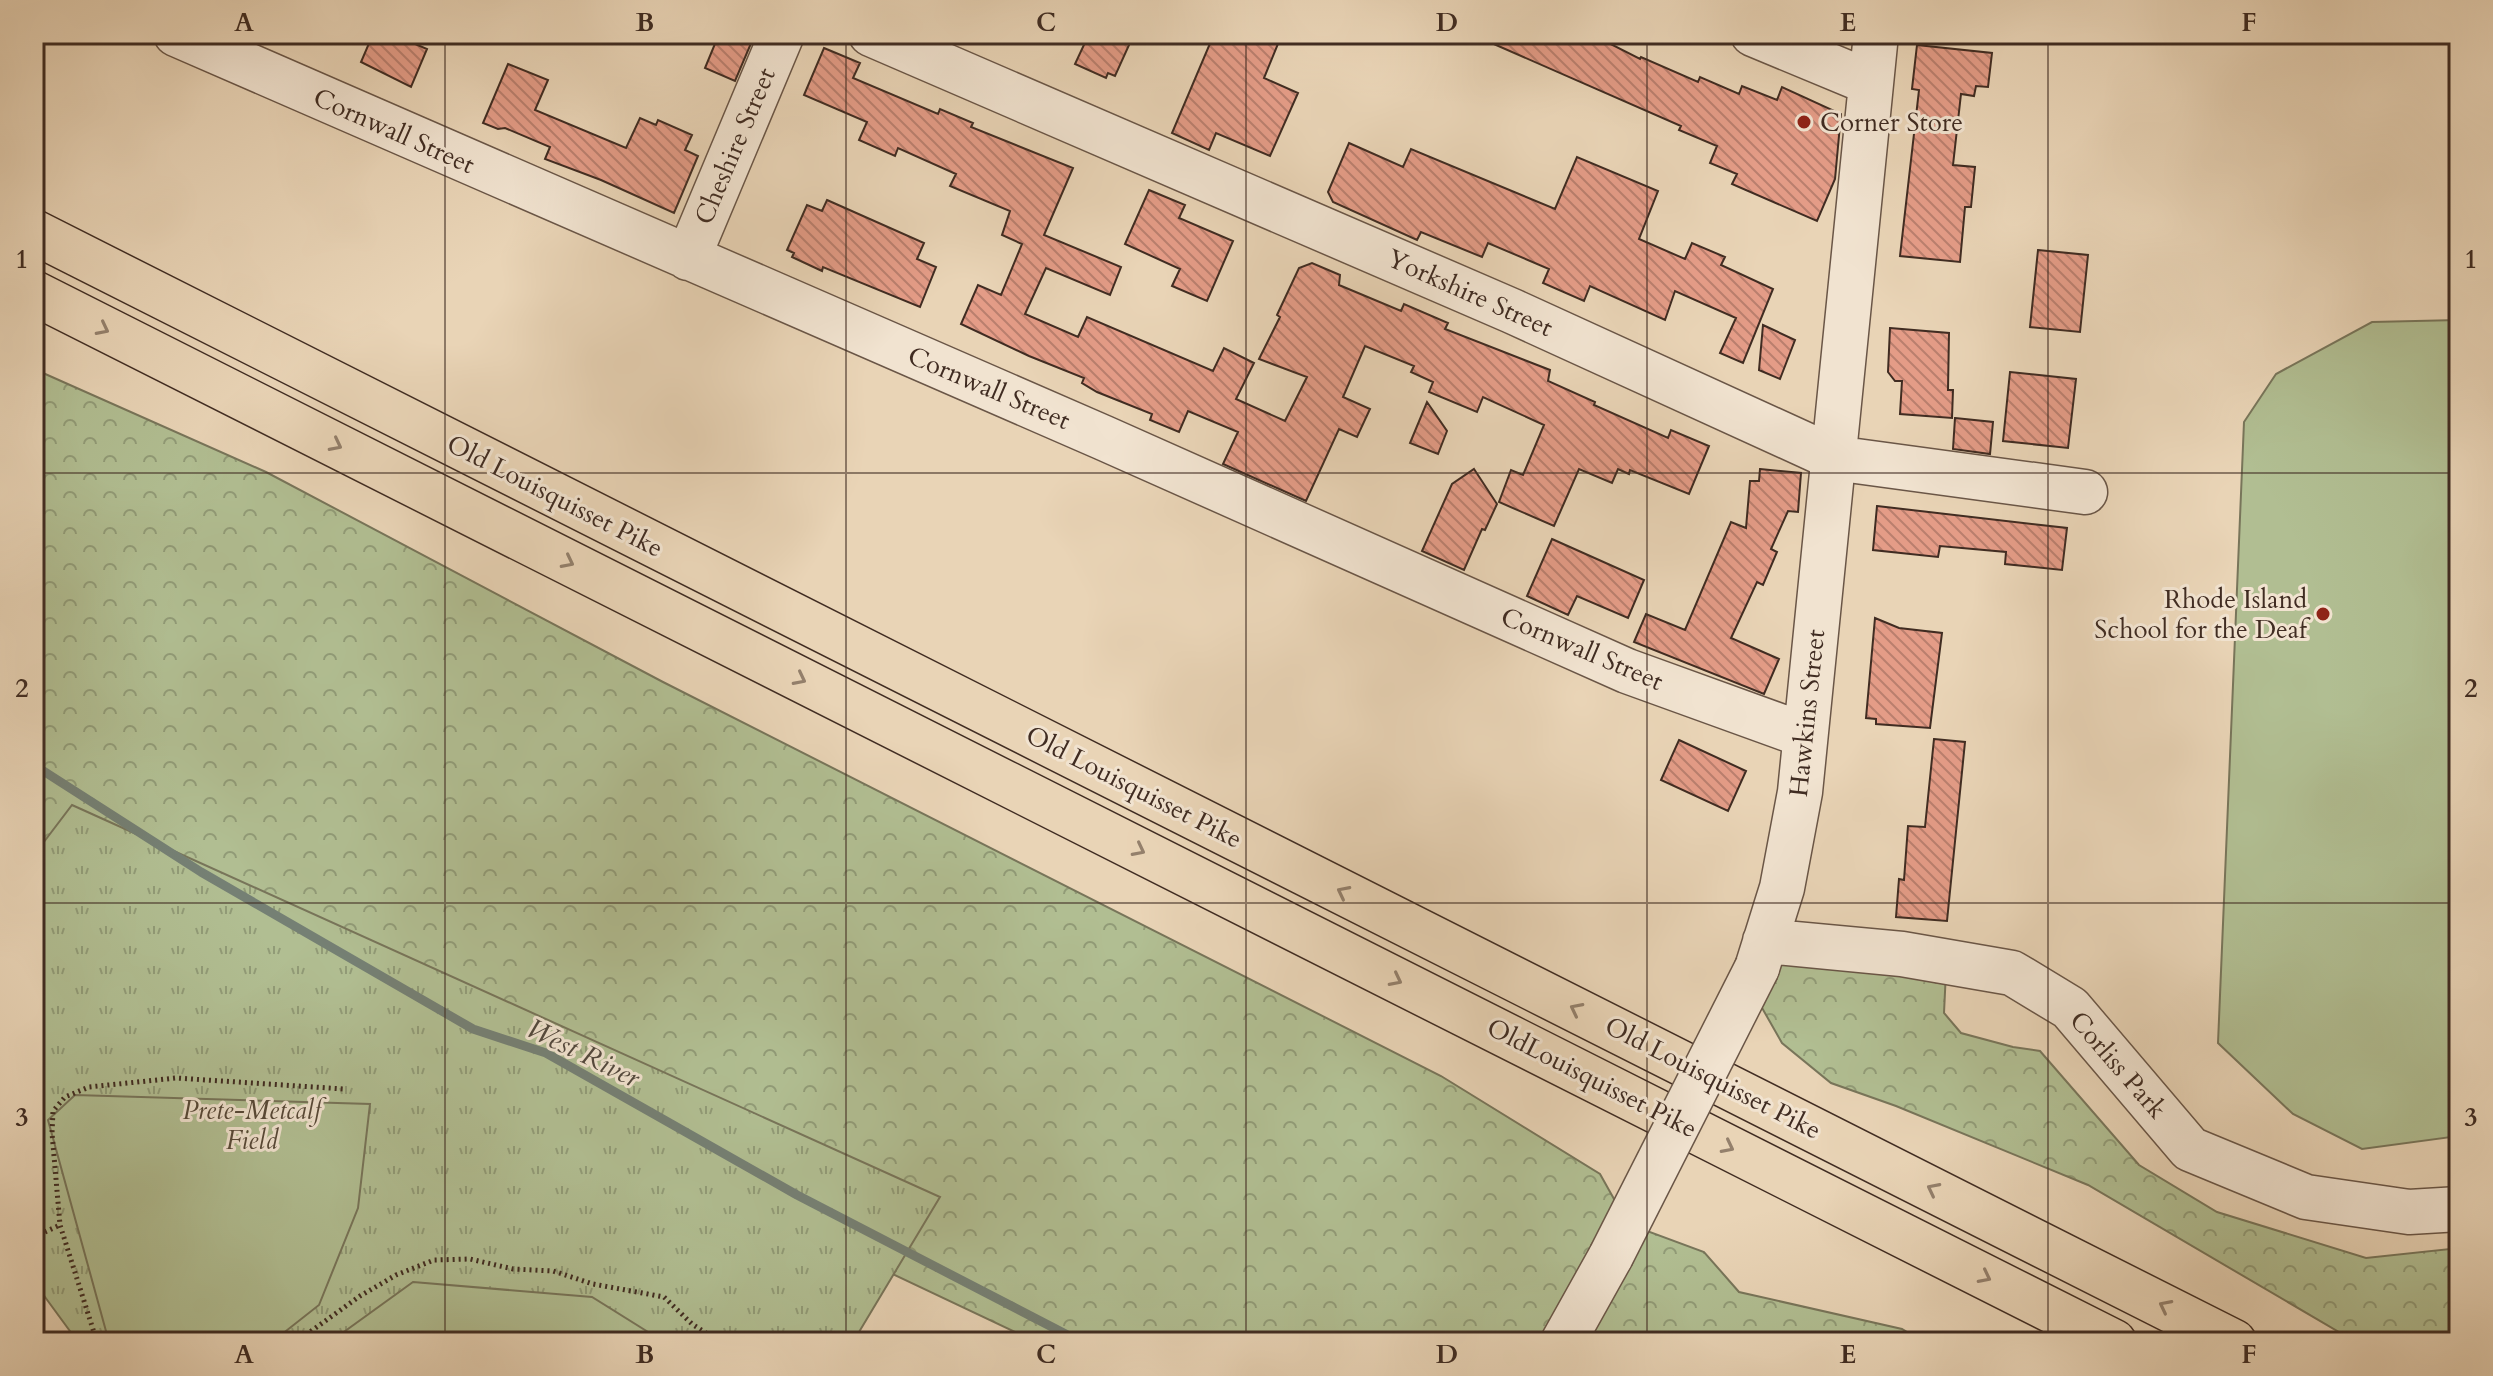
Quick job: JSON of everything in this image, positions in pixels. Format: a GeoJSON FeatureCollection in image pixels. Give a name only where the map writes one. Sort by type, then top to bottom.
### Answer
{"type":"FeatureCollection","features":[{"type":"Feature","properties":{"kind":"highway","name":"Old Louisquisset Pike"},"geometry":{"type":"LineString","coordinates":[[34,232],[2234,1342]]}},
{"type":"Feature","properties":{"kind":"highway","name":"Old Louisquisset Pike"},"geometry":{"type":"LineString","coordinates":[[34,293],[1070,814]]}},
{"type":"Feature","properties":{"kind":"highway","name":"OldLouisquisset Pike"},"geometry":{"type":"LineString","coordinates":[[1070,814],[2114,1342]]}},
{"type":"Feature","properties":{"kind":"street","name":"Cornwall Street"},"geometry":{"type":"LineString","coordinates":[[176,34],[1104,438],[1627,671],[1804,735]]}},
{"type":"Feature","properties":{"kind":"street","name":"Cheshire Street"},"geometry":{"type":"LineString","coordinates":[[688,258],[782,34]]}},
{"type":"Feature","properties":{"kind":"street","name":"Yorkshire Street"},"geometry":{"type":"LineString","coordinates":[[871,34],[1512,311],[1834,458],[2085,492]]}},
{"type":"Feature","properties":{"kind":"street"},"geometry":{"type":"LineString","coordinates":[[1753,34],[1871,83]]}},
{"type":"Feature","properties":{"kind":"street","name":"Hawkins Street"},"geometry":{"type":"LineString","coordinates":[[1563,1342],[1611,1256],[1761,954],[1782,888],[1800,792],[1876,34]]}},
{"type":"Feature","properties":{"kind":"street","name":"Corliss Park"},"geometry":{"type":"LineString","coordinates":[[1761,954],[1902,954],[2012,973],[2070,1008],[2190,1149],[2306,1197],[2409,1212],[2459,1209]]}},
{"type":"Feature","properties":{"kind":"path"},"geometry":{"type":"LineString","coordinates":[[97,1342],[60,1225],[53,1111],[65,1097],[89,1087],[176,1078],[344,1089]]}},
{"type":"Feature","properties":{"kind":"path"},"geometry":{"type":"LineString","coordinates":[[34,1237],[60,1225]]}},
{"type":"Feature","properties":{"kind":"path"},"geometry":{"type":"LineString","coordinates":[[296,1342],[360,1296],[396,1275],[434,1260],[470,1259],[513,1269],[553,1271],[593,1284],[664,1297],[692,1324],[720,1342]]}},
{"type":"Feature","properties":{"kind":"green space"},"geometry":{"type":"Polygon","coordinates":[[[2458,320],[2459,1136],[2362,1149],[2293,1114],[2218,1043],[2244,422],[2276,374],[2372,322],[2458,320]]]}},
{"type":"Feature","properties":{"kind":"green space"},"geometry":{"type":"Polygon","coordinates":[[[34,369],[266,472],[663,682],[1441,1076],[1600,1174],[1628,1224],[1704,1252],[1739,1292],[1902,1329],[1923,1342],[1036,1342],[882,1269],[34,955],[34,369]]]}},
{"type":"Feature","properties":{"kind":"green space","name":"Prete-Metcalf Field"},"geometry":{"type":"Polygon","coordinates":[[[72,805],[940,1197],[853,1342],[78,1342],[34,1282],[34,855],[72,805]]]}},
{"type":"Feature","properties":{"kind":"green space"},"geometry":{"type":"Polygon","coordinates":[[[1947,950],[1944,1013],[1961,1033],[2040,1051],[2139,1165],[2217,1212],[2366,1258],[2459,1248],[2459,1342],[2356,1342],[2088,1185],[1896,1106],[1831,1083],[1782,1043],[1753,992],[1757,954],[1947,950]]]}},
{"type":"Feature","properties":{"kind":"green space"},"geometry":{"type":"Polygon","coordinates":[[[75,1095],[370,1104],[358,1208],[319,1305],[272,1342],[109,1342],[48,1120],[75,1095]]]}},
{"type":"Feature","properties":{"kind":"green space"},"geometry":{"type":"Polygon","coordinates":[[[413,1282],[592,1297],[664,1342],[330,1342],[413,1282]]]}},
{"type":"Feature","properties":{"kind":"building"},"geometry":{"type":"Polygon","coordinates":[[[373,34],[392,34],[427,49],[411,87],[361,62],[373,34]]]}},
{"type":"Feature","properties":{"kind":"building"},"geometry":{"type":"Polygon","coordinates":[[[719,34],[755,34],[735,81],[705,68],[719,34]]]}},
{"type":"Feature","properties":{"kind":"building"},"geometry":{"type":"Polygon","coordinates":[[[1089,34],[1134,34],[1115,76],[1108,73],[1106,78],[1075,64],[1089,34]]]}},
{"type":"Feature","properties":{"kind":"building"},"geometry":{"type":"Polygon","coordinates":[[[1214,34],[1282,34],[1264,78],[1298,93],[1270,156],[1216,133],[1209,150],[1172,133],[1214,34]]]}},
{"type":"Feature","properties":{"kind":"building"},"geometry":{"type":"Polygon","coordinates":[[[1471,34],[1591,34],[1640,59],[1698,82],[1700,77],[1739,94],[1742,86],[1777,100],[1782,87],[1841,114],[1835,179],[1817,221],[1732,184],[1737,174],[1710,163],[1717,146],[1679,130],[1681,126],[1471,34]]]}},
{"type":"Feature","properties":{"kind":"building"},"geometry":{"type":"Polygon","coordinates":[[[1917,45],[1992,53],[1988,87],[1976,86],[1974,96],[1961,94],[1953,165],[1975,167],[1971,207],[1965,207],[1960,262],[1900,256],[1919,90],[1912,89],[1917,45]]]}},
{"type":"Feature","properties":{"kind":"building"},"geometry":{"type":"Polygon","coordinates":[[[824,48],[860,63],[853,78],[938,114],[940,109],[973,123],[971,127],[1073,168],[1044,235],[1121,267],[1110,295],[1046,268],[1025,314],[1078,337],[1087,317],[1213,371],[1224,348],[1254,363],[1236,399],[1285,421],[1307,377],[1259,359],[1299,268],[1312,263],[1340,275],[1339,285],[1401,311],[1404,304],[1448,323],[1445,329],[1550,370],[1548,381],[1595,402],[1594,405],[1668,438],[1671,430],[1709,446],[1689,494],[1630,470],[1629,474],[1618,469],[1612,483],[1579,469],[1554,526],[1499,502],[1511,470],[1523,475],[1544,425],[1483,397],[1477,412],[1429,392],[1433,382],[1411,372],[1414,366],[1365,346],[1343,397],[1370,409],[1357,437],[1339,429],[1306,501],[1223,464],[1238,432],[1188,411],[1179,432],[1150,420],[1152,414],[1097,392],[1082,383],[1084,378],[961,324],[978,285],[1001,295],[1022,244],[1002,235],[1010,211],[950,186],[956,174],[898,148],[895,156],[859,140],[867,122],[804,95],[824,48]]]}},
{"type":"Feature","properties":{"kind":"building"},"geometry":{"type":"Polygon","coordinates":[[[508,64],[548,80],[535,110],[626,148],[640,118],[656,125],[658,120],[692,135],[685,150],[698,156],[674,213],[545,159],[550,147],[505,128],[498,129],[483,123],[508,64]]]}},
{"type":"Feature","properties":{"kind":"building"},"geometry":{"type":"Polygon","coordinates":[[[1349,143],[1403,167],[1411,149],[1555,209],[1577,157],[1658,191],[1639,239],[1685,259],[1692,243],[1725,257],[1721,265],[1773,289],[1743,363],[1720,353],[1736,318],[1675,291],[1665,320],[1590,286],[1584,301],[1543,283],[1549,269],[1488,243],[1482,257],[1421,232],[1417,240],[1333,202],[1328,192],[1349,143]]]}},
{"type":"Feature","properties":{"kind":"building"},"geometry":{"type":"Polygon","coordinates":[[[1149,190],[1185,205],[1179,218],[1233,241],[1207,301],[1172,286],[1180,269],[1125,244],[1149,190]]]}},
{"type":"Feature","properties":{"kind":"building"},"geometry":{"type":"Polygon","coordinates":[[[827,200],[924,243],[917,259],[936,267],[920,307],[792,257],[794,253],[787,250],[807,205],[822,211],[827,200]]]}},
{"type":"Feature","properties":{"kind":"building"},"geometry":{"type":"Polygon","coordinates":[[[2038,250],[2088,255],[2080,332],[2030,327],[2038,250]]]}},
{"type":"Feature","properties":{"kind":"building"},"geometry":{"type":"Polygon","coordinates":[[[1763,325],[1795,340],[1780,379],[1759,370],[1763,325]]]}},
{"type":"Feature","properties":{"kind":"building"},"geometry":{"type":"Polygon","coordinates":[[[1890,328],[1949,333],[1948,390],[1953,390],[1952,418],[1900,414],[1902,381],[1895,381],[1888,372],[1890,328]]]}},
{"type":"Feature","properties":{"kind":"building"},"geometry":{"type":"Polygon","coordinates":[[[2010,372],[2076,379],[2068,448],[2003,441],[2010,372]]]}},
{"type":"Feature","properties":{"kind":"building"},"geometry":{"type":"Polygon","coordinates":[[[1427,402],[1447,431],[1438,454],[1410,443],[1427,402]]]}},
{"type":"Feature","properties":{"kind":"building"},"geometry":{"type":"Polygon","coordinates":[[[1955,418],[1993,422],[1990,454],[1953,449],[1955,418]]]}},
{"type":"Feature","properties":{"kind":"building"},"geometry":{"type":"Polygon","coordinates":[[[1474,469],[1497,504],[1464,570],[1422,551],[1452,484],[1474,469]]]}},
{"type":"Feature","properties":{"kind":"building"},"geometry":{"type":"Polygon","coordinates":[[[1760,469],[1801,473],[1798,512],[1788,511],[1771,549],[1777,552],[1763,585],[1757,582],[1731,638],[1779,659],[1764,694],[1634,642],[1646,614],[1685,630],[1731,522],[1746,528],[1750,481],[1759,481],[1760,469]]]}},
{"type":"Feature","properties":{"kind":"building"},"geometry":{"type":"Polygon","coordinates":[[[1877,506],[2067,528],[2062,570],[2005,564],[2006,552],[1940,546],[1938,557],[1873,550],[1877,506]]]}},
{"type":"Feature","properties":{"kind":"building"},"geometry":{"type":"Polygon","coordinates":[[[1552,539],[1644,580],[1628,618],[1577,596],[1568,615],[1527,596],[1552,539]]]}},
{"type":"Feature","properties":{"kind":"building"},"geometry":{"type":"Polygon","coordinates":[[[1875,618],[1899,628],[1942,633],[1930,728],[1876,724],[1876,719],[1866,718],[1875,618]]]}},
{"type":"Feature","properties":{"kind":"building"},"geometry":{"type":"Polygon","coordinates":[[[1934,739],[1965,742],[1947,921],[1896,917],[1899,879],[1904,880],[1908,826],[1925,827],[1934,739]]]}},
{"type":"Feature","properties":{"kind":"building"},"geometry":{"type":"Polygon","coordinates":[[[1679,740],[1746,771],[1728,811],[1661,780],[1679,740]]]}},
{"type":"Feature","properties":{"kind":"waterway","name":"West River"},"geometry":{"type":"LineString","coordinates":[[34,765],[201,872],[473,1029],[546,1053],[797,1195],[1081,1342]]}},
{"type":"Feature","properties":{"kind":"place","name":"Corner Store"},"geometry":{"type":"Point","coordinates":[1804,122]}},
{"type":"Feature","properties":{"kind":"place","name":"Rhode Island School for the Deaf"},"geometry":{"type":"Point","coordinates":[2323,614]}}]}
